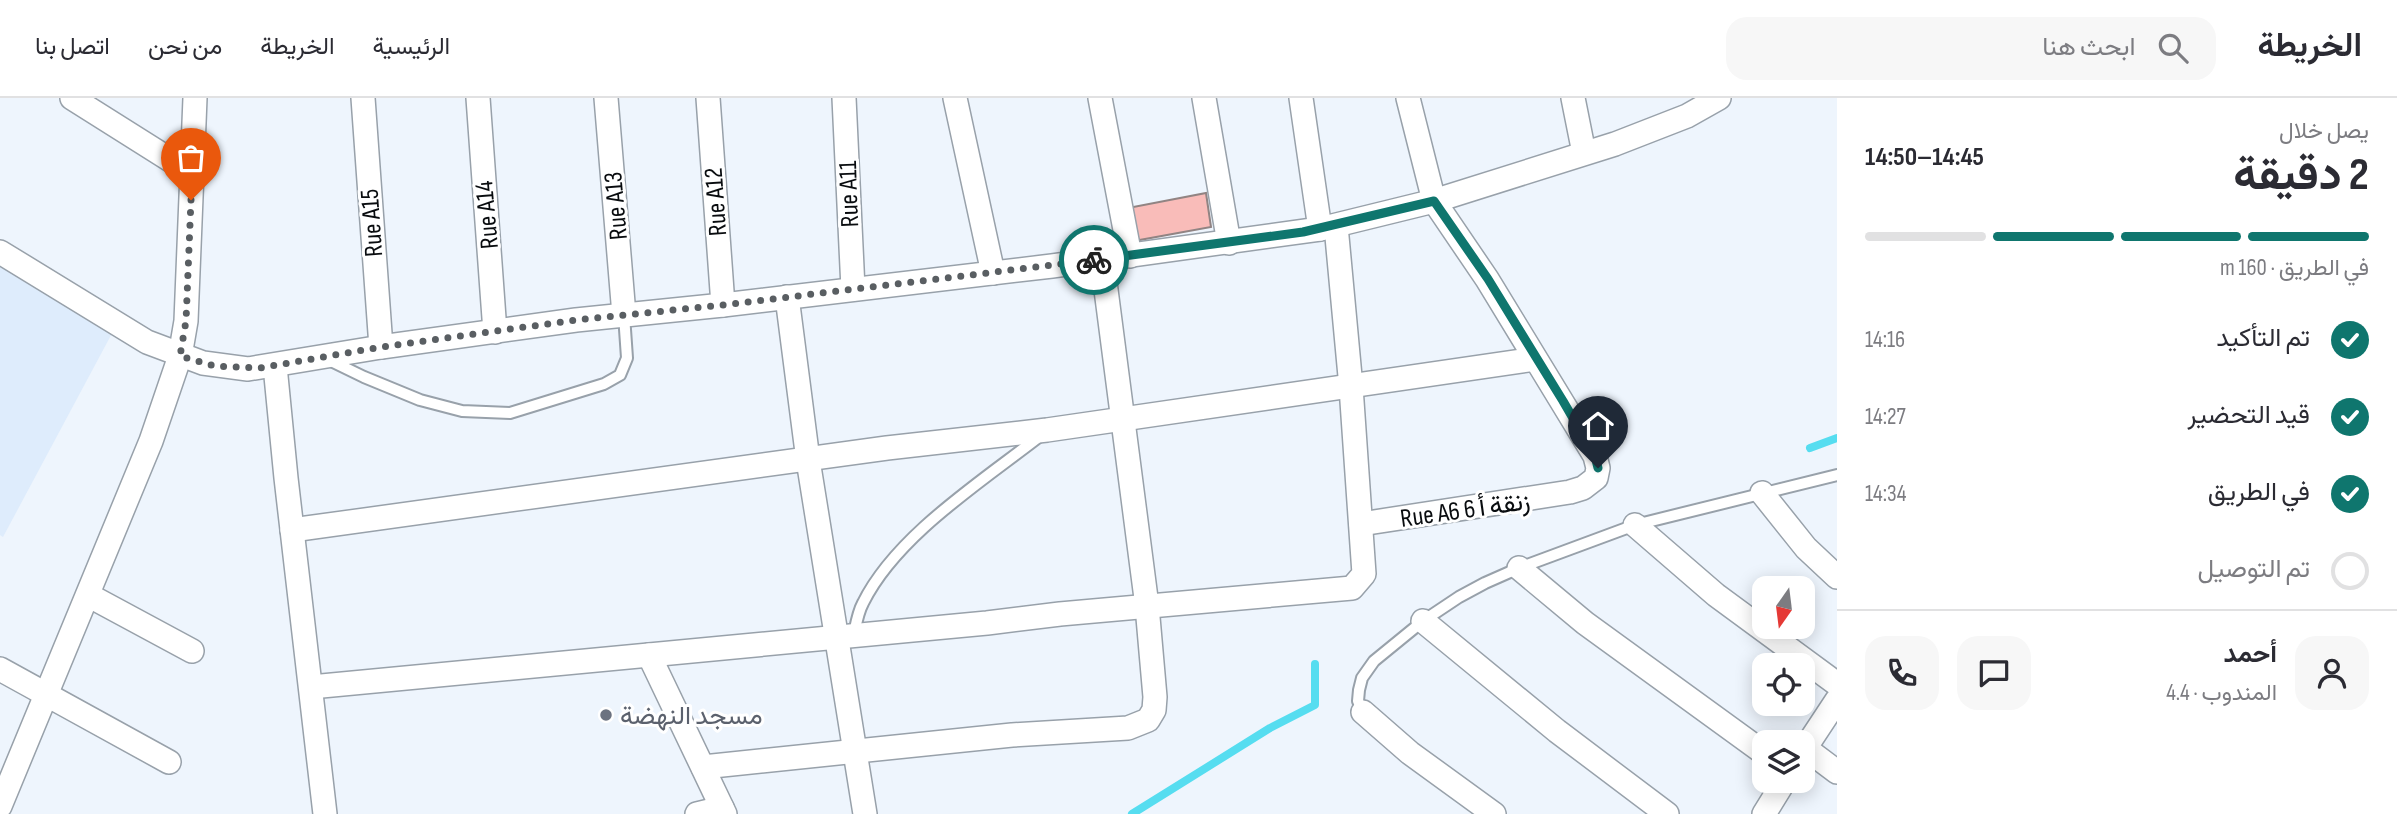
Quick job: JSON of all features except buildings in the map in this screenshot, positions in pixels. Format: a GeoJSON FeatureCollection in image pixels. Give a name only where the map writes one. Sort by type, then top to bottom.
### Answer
{"type":"FeatureCollection","features":[{"type":"Feature","properties":{"kind":"street"},"geometry":{"type":"LineString","coordinates":[[72,98],[191,173]]}},
{"type":"Feature","properties":{"kind":"street"},"geometry":{"type":"LineString","coordinates":[[13,814],[0,806],[151,441],[180,356],[186,321],[195,98]]}},
{"type":"Feature","properties":{"kind":"street","name":"Rue A15"},"geometry":{"type":"LineString","coordinates":[[363,98],[381,347]]}},
{"type":"Feature","properties":{"kind":"street","name":"Rue A14"},"geometry":{"type":"LineString","coordinates":[[478,98],[495,332]]}},
{"type":"Feature","properties":{"kind":"street","name":"Rue A13"},"geometry":{"type":"LineString","coordinates":[[606,98],[624,315]]}},
{"type":"Feature","properties":{"kind":"street","name":"Rue A12"},"geometry":{"type":"LineString","coordinates":[[708,98],[723,305]]}},
{"type":"Feature","properties":{"kind":"street","name":"Rue A11"},"geometry":{"type":"LineString","coordinates":[[844,98],[853,289]]}},
{"type":"Feature","properties":{"kind":"street"},"geometry":{"type":"LineString","coordinates":[[955,98],[993,273]]}},
{"type":"Feature","properties":{"kind":"street"},"geometry":{"type":"LineString","coordinates":[[1100,98],[1130,256]]}},
{"type":"Feature","properties":{"kind":"street"},"geometry":{"type":"LineString","coordinates":[[1204,98],[1229,243]]}},
{"type":"Feature","properties":{"kind":"street"},"geometry":{"type":"LineString","coordinates":[[311,687],[1352,588],[1364,574],[1351,387],[1328,227],[1301,98]]}},
{"type":"Feature","properties":{"kind":"street","name":"Rue A6 زنقة أ 6"},"geometry":{"type":"LineString","coordinates":[[1361,524],[1539,498],[1583,488],[1596,478],[1598,468],[1595,456],[1488,279],[1434,201],[1408,98]]}},
{"type":"Feature","properties":{"kind":"street"},"geometry":{"type":"LineString","coordinates":[[1573,98],[1584,153]]}},
{"type":"Feature","properties":{"kind":"street"},"geometry":{"type":"LineString","coordinates":[[0,252],[147,342],[180,356],[233,368],[275,366],[381,347],[624,315],[1130,256],[1328,227],[1434,201],[1641,135],[1684,107],[1719,98]]}},
{"type":"Feature","properties":{"kind":"street"},"geometry":{"type":"LineString","coordinates":[[703,767],[1012,736],[1128,728],[1148,720],[1154,710],[1155,697],[1147,606],[1102,259]]}},
{"type":"Feature","properties":{"kind":"street"},"geometry":{"type":"LineString","coordinates":[[788,297],[808,460],[845,635],[854,753],[865,814]]}},
{"type":"Feature","properties":{"kind":"street"},"geometry":{"type":"LineString","coordinates":[[292,530],[887,448],[1047,430],[1535,359]]}},
{"type":"Feature","properties":{"kind":"street"},"geometry":{"type":"LineString","coordinates":[[275,366],[325,814]]}},
{"type":"Feature","properties":{"kind":"street"},"geometry":{"type":"LineString","coordinates":[[1762,493],[1806,548],[1837,577]]}},
{"type":"Feature","properties":{"kind":"street"},"geometry":{"type":"LineString","coordinates":[[1635,525],[1716,595],[1837,684]]}},
{"type":"Feature","properties":{"kind":"street"},"geometry":{"type":"LineString","coordinates":[[1519,568],[1585,623],[1752,744]]}},
{"type":"Feature","properties":{"kind":"street"},"geometry":{"type":"LineString","coordinates":[[88,595],[191,651]]}},
{"type":"Feature","properties":{"kind":"street"},"geometry":{"type":"LineString","coordinates":[[1423,621],[1557,731],[1667,814]]}},
{"type":"Feature","properties":{"kind":"street"},"geometry":{"type":"LineString","coordinates":[[649,654],[724,811],[696,814]]}},
{"type":"Feature","properties":{"kind":"street"},"geometry":{"type":"LineString","coordinates":[[0,669],[169,762]]}},
{"type":"Feature","properties":{"kind":"street"},"geometry":{"type":"LineString","coordinates":[[1815,734],[1837,700]]}},
{"type":"Feature","properties":{"kind":"street"},"geometry":{"type":"LineString","coordinates":[[1363,712],[1410,753],[1494,814]]}},
{"type":"Feature","properties":{"kind":"street"},"geometry":{"type":"LineString","coordinates":[[1815,758],[1837,772]]}},
{"type":"Feature","properties":{"kind":"street"},"geometry":{"type":"LineString","coordinates":[[1764,814],[1777,793]]}},
{"type":"Feature","properties":{"kind":"lane"},"geometry":{"type":"LineString","coordinates":[[324,357],[420,400],[461,411],[510,413],[604,384],[620,375],[627,358],[624,315]]}},
{"type":"Feature","properties":{"kind":"lane"},"geometry":{"type":"LineString","coordinates":[[845,635],[888,562],[926,526],[1047,430]]}},
{"type":"Feature","properties":{"kind":"lane"},"geometry":{"type":"LineString","coordinates":[[1363,712],[1358,701],[1363,678],[1374,661],[1423,621],[1459,597],[1519,568],[1635,525],[1837,475]]}},
{"type":"Feature","properties":{"kind":"shaded area"},"geometry":{"type":"Polygon","coordinates":[[[0,261],[117,324],[3,537],[0,535],[0,261]]]}},
{"type":"Feature","properties":{"kind":"waterway"},"geometry":{"type":"LineString","coordinates":[[1810,448],[1837,438]]}},
{"type":"Feature","properties":{"kind":"waterway"},"geometry":{"type":"LineString","coordinates":[[1132,814],[1270,728],[1315,705],[1315,664]]}},
{"type":"Feature","properties":{"kind":"way so far"},"geometry":{"type":"LineString","coordinates":[[191,200],[186,321],[180,356],[215,366],[248,369],[381,347],[576,320],[672,311],[1094,260]]}},
{"type":"Feature","properties":{"kind":"place","name":"مسجد النهضة"},"geometry":{"type":"Point","coordinates":[606,715]}},
{"type":"Feature","properties":{"kind":"route"},"geometry":{"type":"LineString","coordinates":[[1094,260],[1303,232],[1434,201],[1488,279],[1563,401],[1595,456],[1598,468]]}}]}
